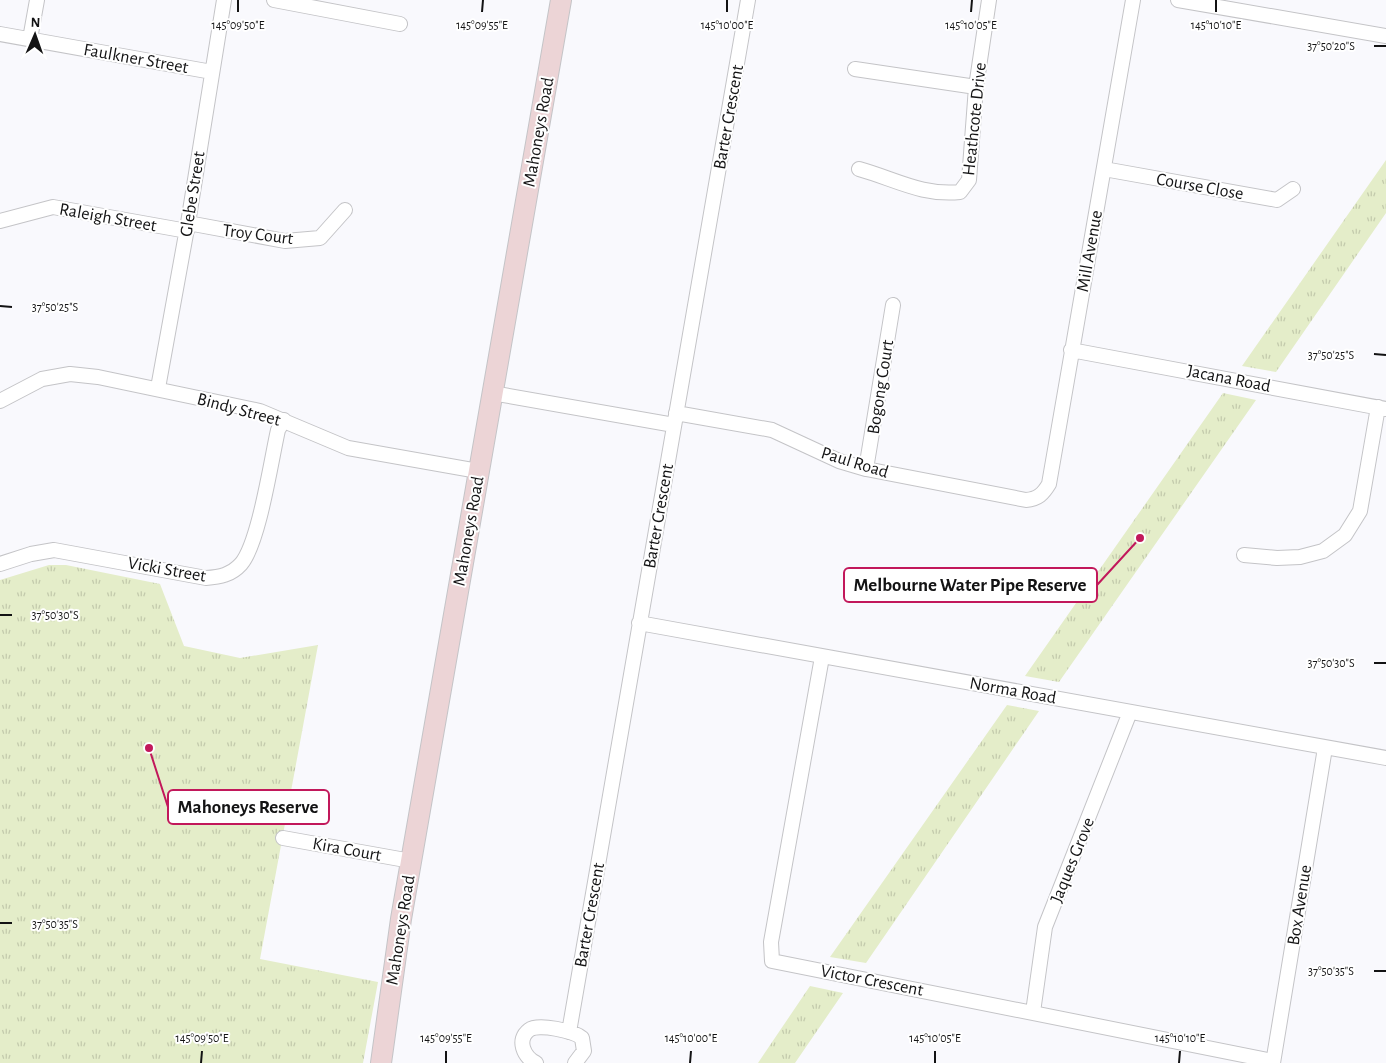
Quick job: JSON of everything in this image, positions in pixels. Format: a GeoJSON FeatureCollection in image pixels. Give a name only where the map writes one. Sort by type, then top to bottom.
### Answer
{"type":"FeatureCollection","features":[{"type":"Feature","properties":{"kind":"main road","name":"Mahoneys Road"},"geometry":{"type":"LineString","coordinates":[[381,1063],[411,861],[561,0]]}},
{"type":"Feature","properties":{"kind":"street"},"geometry":{"type":"LineString","coordinates":[[30,38],[37,0]]}},
{"type":"Feature","properties":{"kind":"street","name":"Glebe Street"},"geometry":{"type":"LineString","coordinates":[[158,388],[187,227],[224,0]]}},
{"type":"Feature","properties":{"kind":"street"},"geometry":{"type":"LineString","coordinates":[[274,0],[400,24]]}},
{"type":"Feature","properties":{"kind":"street","name":"Barter Crescent"},"geometry":{"type":"LineString","coordinates":[[569,1032],[748,0]]}},
{"type":"Feature","properties":{"kind":"street","name":"Heathcote Drive"},"geometry":{"type":"LineString","coordinates":[[859,169],[892,178],[925,192],[944,194],[960,192],[969,180],[976,87],[989,0]]}},
{"type":"Feature","properties":{"kind":"street","name":"Mill Avenue"},"geometry":{"type":"LineString","coordinates":[[1038,498],[1049,484],[1133,0]]}},
{"type":"Feature","properties":{"kind":"street"},"geometry":{"type":"LineString","coordinates":[[1178,0],[1386,36]]}},
{"type":"Feature","properties":{"kind":"street","name":"Faulkner Street"},"geometry":{"type":"LineString","coordinates":[[0,34],[212,72]]}},
{"type":"Feature","properties":{"kind":"street"},"geometry":{"type":"LineString","coordinates":[[855,69],[976,87]]}},
{"type":"Feature","properties":{"kind":"street","name":"Course Close"},"geometry":{"type":"LineString","coordinates":[[1104,169],[1277,200],[1293,189]]}},
{"type":"Feature","properties":{"kind":"street","name":"Raleigh Street"},"geometry":{"type":"LineString","coordinates":[[0,221],[53,206],[187,227]]}},
{"type":"Feature","properties":{"kind":"street","name":"Troy Court"},"geometry":{"type":"LineString","coordinates":[[187,227],[285,241],[320,238],[345,210]]}},
{"type":"Feature","properties":{"kind":"street","name":"Bogong Court"},"geometry":{"type":"LineString","coordinates":[[866,469],[893,305]]}},
{"type":"Feature","properties":{"kind":"street","name":"Jacana Road"},"geometry":{"type":"LineString","coordinates":[[1071,350],[1382,408]]}},
{"type":"Feature","properties":{"kind":"street","name":"Bindy Street"},"geometry":{"type":"LineString","coordinates":[[0,401],[42,379],[70,374],[98,377],[158,388],[260,411],[348,448],[478,471]]}},
{"type":"Feature","properties":{"kind":"street","name":"Paul Road"},"geometry":{"type":"LineString","coordinates":[[492,393],[675,419],[772,430],[839,461],[866,469],[1026,500],[1038,498]]}},
{"type":"Feature","properties":{"kind":"street"},"geometry":{"type":"LineString","coordinates":[[1244,554],[1277,558],[1300,557],[1323,551],[1345,535],[1360,511],[1382,408]]}},
{"type":"Feature","properties":{"kind":"street","name":"Vicki Street"},"geometry":{"type":"LineString","coordinates":[[0,564],[31,554],[54,550],[206,578],[227,574],[241,564],[250,551],[278,430],[284,420]]}},
{"type":"Feature","properties":{"kind":"street","name":"Norma Road"},"geometry":{"type":"LineString","coordinates":[[639,623],[1386,758]]}},
{"type":"Feature","properties":{"kind":"street","name":"Victor Crescent"},"geometry":{"type":"LineString","coordinates":[[822,657],[772,942],[772,960],[1273,1062]]}},
{"type":"Feature","properties":{"kind":"street","name":"Jaques Grove"},"geometry":{"type":"LineString","coordinates":[[1033,1012],[1044,927],[1130,712]]}},
{"type":"Feature","properties":{"kind":"street","name":"Box Avenue"},"geometry":{"type":"LineString","coordinates":[[1273,1062],[1325,748]]}},
{"type":"Feature","properties":{"kind":"street","name":"Kira Court"},"geometry":{"type":"LineString","coordinates":[[282,838],[411,861]]}},
{"type":"Feature","properties":{"kind":"street"},"geometry":{"type":"LineString","coordinates":[[536,1063],[526,1054],[522,1045],[524,1036],[530,1029],[538,1027],[576,1033],[585,1044],[584,1051],[575,1063]]}},
{"type":"Feature","properties":{"kind":"green space"},"geometry":{"type":"Polygon","coordinates":[[[1386,160],[1386,213],[1276,372],[1242,366],[1386,160]]]}},
{"type":"Feature","properties":{"kind":"green space"},"geometry":{"type":"Polygon","coordinates":[[[1223,393],[1256,400],[1059,682],[1025,676],[1223,393]]]}},
{"type":"Feature","properties":{"kind":"green space"},"geometry":{"type":"Polygon","coordinates":[[[49,565],[66,565],[160,584],[184,646],[240,658],[318,645],[260,959],[378,982],[363,1063],[0,1063],[0,580],[49,565]]]}},
{"type":"Feature","properties":{"kind":"green space"},"geometry":{"type":"Polygon","coordinates":[[[1007,705],[1039,711],[866,963],[830,957],[1007,705]]]}},
{"type":"Feature","properties":{"kind":"green space"},"geometry":{"type":"Polygon","coordinates":[[[810,986],[843,993],[795,1063],[758,1063],[810,986]]]}},
{"type":"Feature","properties":{"kind":"place","name":"Melbourne Water Pipe Reserve"},"geometry":{"type":"Point","coordinates":[1140,538]}},
{"type":"Feature","properties":{"kind":"place","name":"Mahoneys Reserve"},"geometry":{"type":"Point","coordinates":[149,748]}}]}
